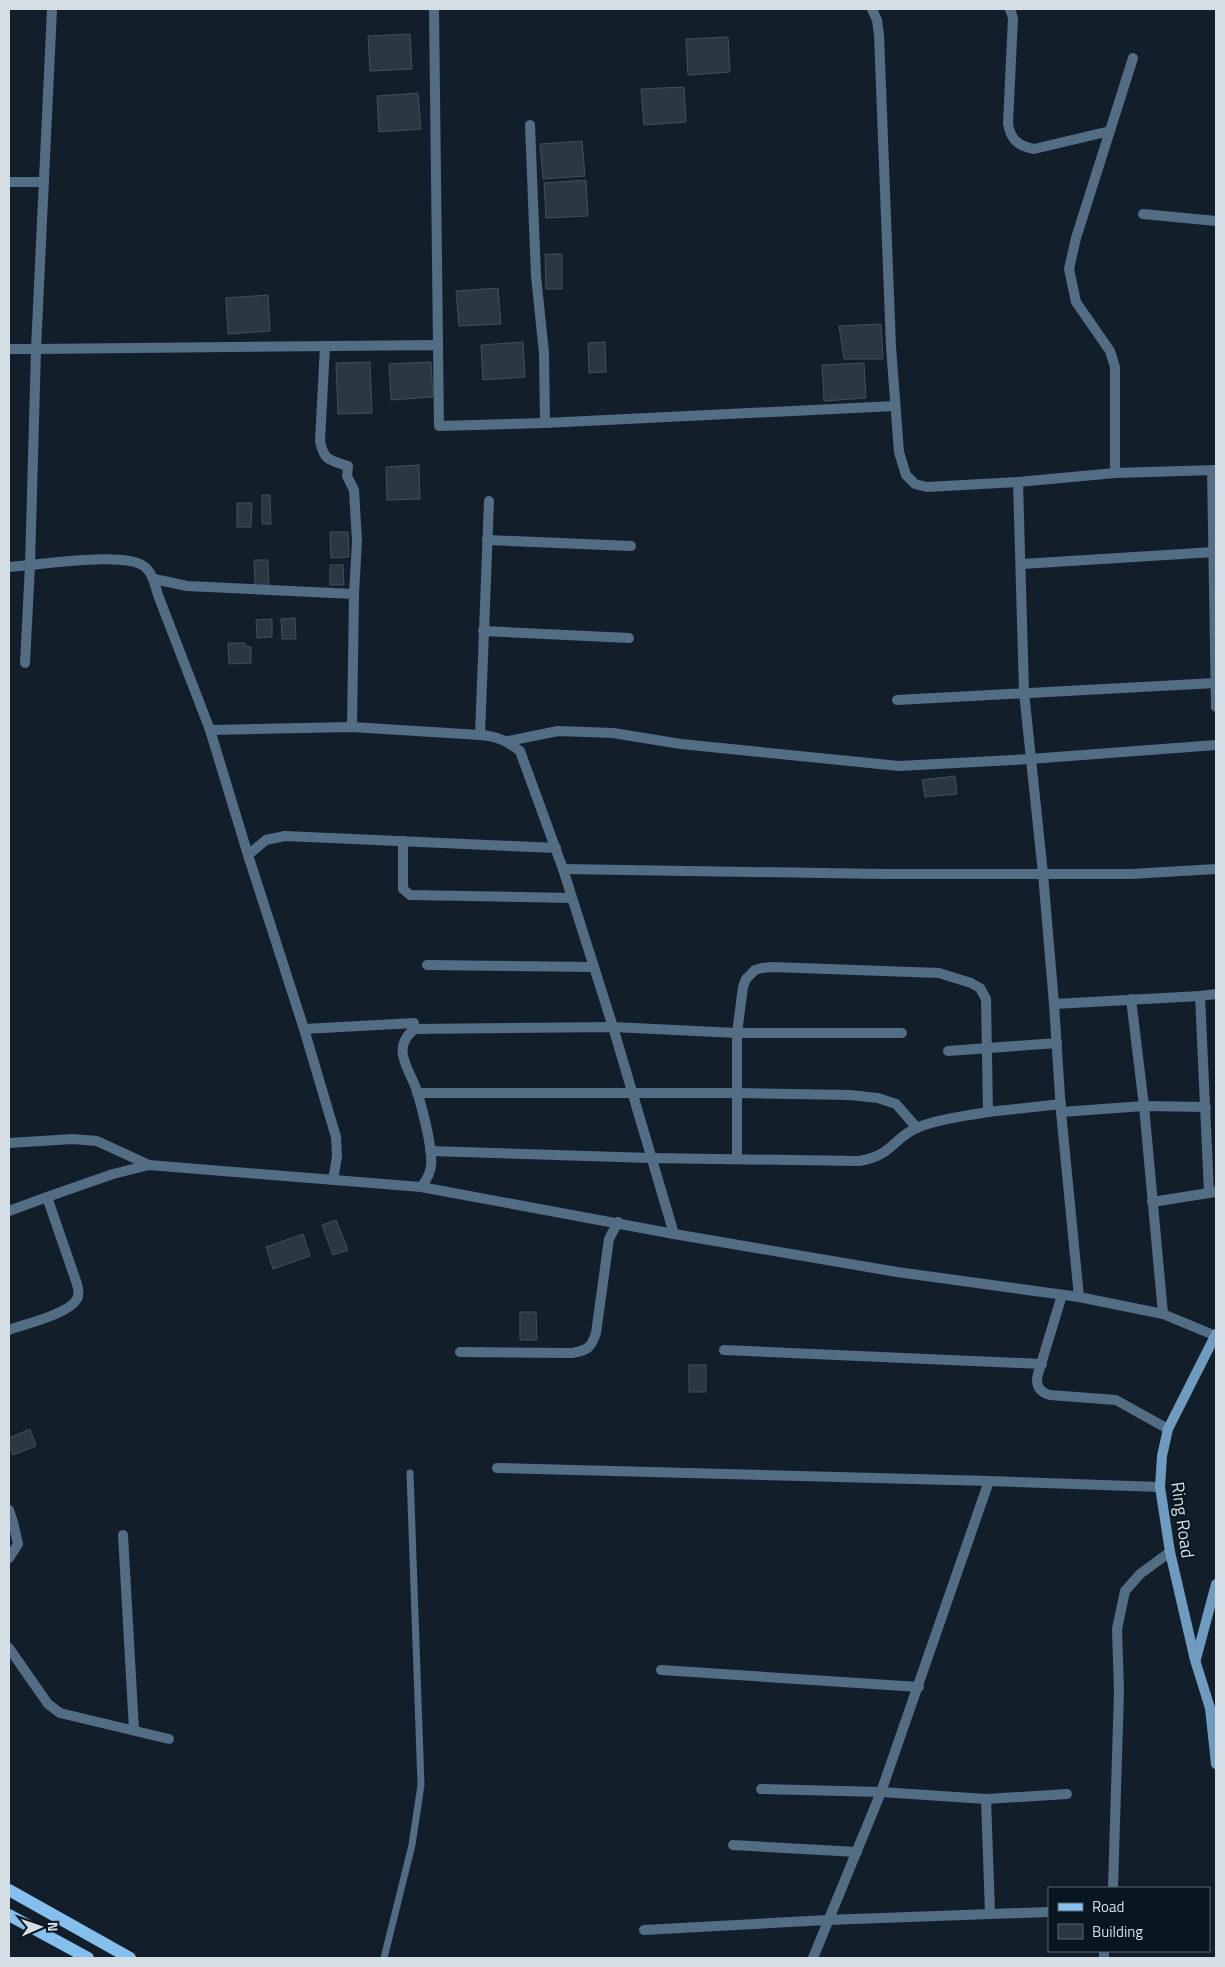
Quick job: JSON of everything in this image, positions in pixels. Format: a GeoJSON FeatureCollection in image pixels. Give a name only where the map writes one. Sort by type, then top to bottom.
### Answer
{"type":"FeatureCollection","features":[{"type":"Feature","properties":{"kind":"main road","name":"Ring Road"},"geometry":{"type":"LineString","coordinates":[[1216,1335],[1168,1430],[1162,1456],[1160,1488],[1170,1552],[1195,1660],[1210,1708],[1216,1764]]}},
{"type":"Feature","properties":{"kind":"main road"},"geometry":{"type":"LineString","coordinates":[[1195,1660],[1216,1584]]}},
{"type":"Feature","properties":{"kind":"main road"},"geometry":{"type":"LineString","coordinates":[[9,1890],[130,1958]]}},
{"type":"Feature","properties":{"kind":"main road"},"geometry":{"type":"LineString","coordinates":[[9,1914],[88,1958]]}},
{"type":"Feature","properties":{"kind":"street"},"geometry":{"type":"LineString","coordinates":[[25,663],[30,565],[36,349],[52,9]]}},
{"type":"Feature","properties":{"kind":"street"},"geometry":{"type":"LineString","coordinates":[[434,9],[438,426],[545,423],[896,406]]}},
{"type":"Feature","properties":{"kind":"street"},"geometry":{"type":"LineString","coordinates":[[872,9],[877,20],[879,35],[890,347],[899,452],[906,475],[914,484],[926,487],[1018,482],[1115,473],[1214,470],[1214,682],[1216,707]]}},
{"type":"Feature","properties":{"kind":"street"},"geometry":{"type":"LineString","coordinates":[[1010,9],[1013,18],[1008,123],[1009,134],[1014,141],[1023,147],[1034,149],[1110,130]]}},
{"type":"Feature","properties":{"kind":"street"},"geometry":{"type":"LineString","coordinates":[[1115,473],[1115,366],[1110,351],[1076,302],[1069,269],[1076,238],[1133,58]]}},
{"type":"Feature","properties":{"kind":"street"},"geometry":{"type":"LineString","coordinates":[[530,125],[536,276],[544,353],[545,423]]}},
{"type":"Feature","properties":{"kind":"street"},"geometry":{"type":"LineString","coordinates":[[9,182],[44,182]]}},
{"type":"Feature","properties":{"kind":"street"},"geometry":{"type":"LineString","coordinates":[[1142,214],[1216,221]]}},
{"type":"Feature","properties":{"kind":"street"},"geometry":{"type":"LineString","coordinates":[[9,349],[438,345]]}},
{"type":"Feature","properties":{"kind":"street"},"geometry":{"type":"LineString","coordinates":[[324,346],[320,441],[322,453],[329,459],[348,466],[347,476],[354,490],[357,541],[354,594],[352,726]]}},
{"type":"Feature","properties":{"kind":"street"},"geometry":{"type":"LineString","coordinates":[[1018,482],[1022,564],[1024,692],[1043,874],[1061,1108],[1079,1297]]}},
{"type":"Feature","properties":{"kind":"street"},"geometry":{"type":"LineString","coordinates":[[480,735],[489,501]]}},
{"type":"Feature","properties":{"kind":"street"},"geometry":{"type":"LineString","coordinates":[[487,540],[631,546]]}},
{"type":"Feature","properties":{"kind":"street"},"geometry":{"type":"LineString","coordinates":[[1022,564],[1214,552]]}},
{"type":"Feature","properties":{"kind":"street"},"geometry":{"type":"LineString","coordinates":[[9,567],[119,559],[134,561],[145,567],[154,580],[210,730],[304,1029],[336,1137],[337,1156],[333,1180]]}},
{"type":"Feature","properties":{"kind":"street"},"geometry":{"type":"LineString","coordinates":[[154,580],[194,586],[354,594]]}},
{"type":"Feature","properties":{"kind":"street"},"geometry":{"type":"LineString","coordinates":[[483,631],[629,638]]}},
{"type":"Feature","properties":{"kind":"street"},"geometry":{"type":"LineString","coordinates":[[897,700],[1214,682]]}},
{"type":"Feature","properties":{"kind":"street"},"geometry":{"type":"LineString","coordinates":[[210,730],[352,726],[494,736],[508,742],[520,751],[563,869],[674,1234]]}},
{"type":"Feature","properties":{"kind":"street"},"geometry":{"type":"LineString","coordinates":[[508,742],[558,731],[613,733],[681,744],[899,766],[1030,759],[1216,745]]}},
{"type":"Feature","properties":{"kind":"street"},"geometry":{"type":"LineString","coordinates":[[248,855],[266,840],[285,836],[556,848]]}},
{"type":"Feature","properties":{"kind":"street"},"geometry":{"type":"LineString","coordinates":[[402,841],[403,889],[410,895],[571,898]]}},
{"type":"Feature","properties":{"kind":"street"},"geometry":{"type":"LineString","coordinates":[[563,869],[884,874],[1131,874],[1216,869]]}},
{"type":"Feature","properties":{"kind":"street"},"geometry":{"type":"LineString","coordinates":[[427,965],[592,967]]}},
{"type":"Feature","properties":{"kind":"street"},"geometry":{"type":"LineString","coordinates":[[737,1159],[737,1033],[743,988],[746,979],[755,970],[772,967],[939,973],[958,978],[980,988],[986,998],[988,1112]]}},
{"type":"Feature","properties":{"kind":"street"},"geometry":{"type":"LineString","coordinates":[[1054,1004],[1216,994]]}},
{"type":"Feature","properties":{"kind":"street"},"geometry":{"type":"LineString","coordinates":[[1152,1202],[1213,1193],[1200,996]]}},
{"type":"Feature","properties":{"kind":"street"},"geometry":{"type":"LineString","coordinates":[[1131,1000],[1144,1106],[1163,1314]]}},
{"type":"Feature","properties":{"kind":"street"},"geometry":{"type":"LineString","coordinates":[[304,1029],[414,1023]]}},
{"type":"Feature","properties":{"kind":"street"},"geometry":{"type":"LineString","coordinates":[[421,1187],[428,1177],[431,1167],[430,1151],[417,1093],[403,1055],[403,1044],[406,1037],[415,1029],[612,1026],[737,1033],[902,1033]]}},
{"type":"Feature","properties":{"kind":"street"},"geometry":{"type":"LineString","coordinates":[[948,1050],[1057,1043]]}},
{"type":"Feature","properties":{"kind":"street"},"geometry":{"type":"LineString","coordinates":[[417,1093],[850,1095],[878,1098],[896,1104],[917,1128]]}},
{"type":"Feature","properties":{"kind":"street"},"geometry":{"type":"LineString","coordinates":[[430,1151],[650,1158],[870,1159],[889,1150],[917,1128],[933,1122],[988,1112],[1144,1106],[1206,1107]]}},
{"type":"Feature","properties":{"kind":"street"},"geometry":{"type":"LineString","coordinates":[[9,1143],[73,1139],[97,1141],[149,1165]]}},
{"type":"Feature","properties":{"kind":"street"},"geometry":{"type":"LineString","coordinates":[[9,1211],[113,1174],[149,1165],[421,1187],[618,1222],[674,1234],[898,1272],[1079,1297],[1163,1314],[1216,1335]]}},
{"type":"Feature","properties":{"kind":"street"},"geometry":{"type":"LineString","coordinates":[[9,1330],[65,1310],[77,1299],[79,1293],[47,1197]]}},
{"type":"Feature","properties":{"kind":"street"},"geometry":{"type":"LineString","coordinates":[[460,1352],[572,1353],[585,1350],[592,1345],[596,1333],[610,1239],[618,1222]]}},
{"type":"Feature","properties":{"kind":"street"},"geometry":{"type":"LineString","coordinates":[[1062,1295],[1036,1380],[1038,1388],[1050,1396],[1116,1400],[1168,1430]]}},
{"type":"Feature","properties":{"kind":"street"},"geometry":{"type":"LineString","coordinates":[[724,1350],[1042,1364]]}},
{"type":"Feature","properties":{"kind":"street"},"geometry":{"type":"LineString","coordinates":[[497,1468],[989,1481],[1160,1488]]}},
{"type":"Feature","properties":{"kind":"street"},"geometry":{"type":"LineString","coordinates":[[812,1958],[882,1792],[989,1481]]}},
{"type":"Feature","properties":{"kind":"street"},"geometry":{"type":"LineString","coordinates":[[9,1510],[18,1544],[9,1558]]}},
{"type":"Feature","properties":{"kind":"street"},"geometry":{"type":"LineString","coordinates":[[123,1535],[134,1730]]}},
{"type":"Feature","properties":{"kind":"street"},"geometry":{"type":"LineString","coordinates":[[1113,1887],[1119,1691],[1117,1629],[1125,1591],[1140,1574],[1170,1552]]}},
{"type":"Feature","properties":{"kind":"street"},"geometry":{"type":"LineString","coordinates":[[9,1648],[53,1709],[60,1713],[169,1739]]}},
{"type":"Feature","properties":{"kind":"street"},"geometry":{"type":"LineString","coordinates":[[661,1670],[919,1687]]}},
{"type":"Feature","properties":{"kind":"street"},"geometry":{"type":"LineString","coordinates":[[1212,1726],[1216,1742]]}},
{"type":"Feature","properties":{"kind":"street"},"geometry":{"type":"LineString","coordinates":[[761,1789],[882,1792],[986,1798],[1067,1794]]}},
{"type":"Feature","properties":{"kind":"street"},"geometry":{"type":"LineString","coordinates":[[986,1798],[990,1913]]}},
{"type":"Feature","properties":{"kind":"street"},"geometry":{"type":"LineString","coordinates":[[733,1845],[857,1852]]}},
{"type":"Feature","properties":{"kind":"street"},"geometry":{"type":"LineString","coordinates":[[644,1930],[827,1920],[1048,1912]]}},
{"type":"Feature","properties":{"kind":"lane"},"geometry":{"type":"LineString","coordinates":[[384,1958],[412,1845],[421,1784],[410,1473]]}},
{"type":"Feature","properties":{"kind":"building"},"geometry":{"type":"Polygon","coordinates":[[[410,34],[412,69],[370,71],[368,36],[410,34]]]}},
{"type":"Feature","properties":{"kind":"building"},"geometry":{"type":"Polygon","coordinates":[[[728,37],[730,72],[688,75],[686,39],[728,37]]]}},
{"type":"Feature","properties":{"kind":"building"},"geometry":{"type":"Polygon","coordinates":[[[684,87],[686,122],[644,125],[641,89],[684,87]]]}},
{"type":"Feature","properties":{"kind":"building"},"geometry":{"type":"Polygon","coordinates":[[[418,93],[421,129],[379,132],[377,96],[418,93]]]}},
{"type":"Feature","properties":{"kind":"building"},"geometry":{"type":"Polygon","coordinates":[[[582,141],[585,176],[543,179],[540,144],[582,141]]]}},
{"type":"Feature","properties":{"kind":"building"},"geometry":{"type":"Polygon","coordinates":[[[586,180],[588,216],[546,218],[544,183],[586,180]]]}},
{"type":"Feature","properties":{"kind":"building"},"geometry":{"type":"Polygon","coordinates":[[[545,254],[562,254],[562,289],[546,289],[545,254]]]}},
{"type":"Feature","properties":{"kind":"building"},"geometry":{"type":"Polygon","coordinates":[[[498,288],[501,324],[459,326],[456,291],[498,288]]]}},
{"type":"Feature","properties":{"kind":"building"},"geometry":{"type":"Polygon","coordinates":[[[268,295],[270,331],[228,334],[226,298],[268,295]]]}},
{"type":"Feature","properties":{"kind":"building"},"geometry":{"type":"Polygon","coordinates":[[[881,324],[883,359],[844,359],[839,326],[881,324]]]}},
{"type":"Feature","properties":{"kind":"building"},"geometry":{"type":"Polygon","coordinates":[[[523,342],[525,377],[483,380],[481,345],[523,342]]]}},
{"type":"Feature","properties":{"kind":"building"},"geometry":{"type":"Polygon","coordinates":[[[605,342],[606,372],[589,373],[588,343],[605,342]]]}},
{"type":"Feature","properties":{"kind":"building"},"geometry":{"type":"Polygon","coordinates":[[[370,362],[372,413],[338,414],[336,363],[370,362]]]}},
{"type":"Feature","properties":{"kind":"building"},"geometry":{"type":"Polygon","coordinates":[[[431,362],[433,397],[391,400],[389,364],[431,362]]]}},
{"type":"Feature","properties":{"kind":"building"},"geometry":{"type":"Polygon","coordinates":[[[864,363],[866,398],[824,401],[822,365],[864,363]]]}},
{"type":"Feature","properties":{"kind":"building"},"geometry":{"type":"Polygon","coordinates":[[[419,465],[420,499],[387,500],[386,467],[419,465]]]}},
{"type":"Feature","properties":{"kind":"building"},"geometry":{"type":"Polygon","coordinates":[[[262,495],[270,495],[271,524],[262,524],[262,495]]]}},
{"type":"Feature","properties":{"kind":"building"},"geometry":{"type":"Polygon","coordinates":[[[237,503],[252,503],[251,527],[237,527],[237,503]]]}},
{"type":"Feature","properties":{"kind":"building"},"geometry":{"type":"Polygon","coordinates":[[[330,532],[348,532],[349,557],[331,558],[330,532]]]}},
{"type":"Feature","properties":{"kind":"building"},"geometry":{"type":"Polygon","coordinates":[[[254,560],[268,560],[269,586],[255,586],[254,560]]]}},
{"type":"Feature","properties":{"kind":"building"},"geometry":{"type":"Polygon","coordinates":[[[330,565],[343,565],[344,585],[330,585],[330,565]]]}},
{"type":"Feature","properties":{"kind":"building"},"geometry":{"type":"Polygon","coordinates":[[[295,618],[296,639],[282,639],[281,619],[295,618]]]}},
{"type":"Feature","properties":{"kind":"building"},"geometry":{"type":"Polygon","coordinates":[[[272,619],[272,637],[257,638],[256,620],[272,619]]]}},
{"type":"Feature","properties":{"kind":"building"},"geometry":{"type":"Polygon","coordinates":[[[228,643],[245,643],[246,646],[251,647],[251,663],[229,664],[228,643]]]}},
{"type":"Feature","properties":{"kind":"building"},"geometry":{"type":"Polygon","coordinates":[[[955,776],[957,794],[925,797],[922,780],[955,776]]]}},
{"type":"Feature","properties":{"kind":"building"},"geometry":{"type":"Polygon","coordinates":[[[336,1220],[348,1250],[333,1255],[322,1225],[336,1220]]]}},
{"type":"Feature","properties":{"kind":"building"},"geometry":{"type":"Polygon","coordinates":[[[303,1234],[310,1256],[273,1269],[266,1247],[303,1234]]]}},
{"type":"Feature","properties":{"kind":"building"},"geometry":{"type":"Polygon","coordinates":[[[520,1312],[536,1312],[537,1340],[520,1340],[520,1312]]]}},
{"type":"Feature","properties":{"kind":"building"},"geometry":{"type":"Polygon","coordinates":[[[689,1365],[706,1365],[706,1392],[689,1392],[689,1365]]]}},
{"type":"Feature","properties":{"kind":"building"},"geometry":{"type":"Polygon","coordinates":[[[30,1429],[36,1446],[13,1455],[9,1446],[9,1438],[30,1429]]]}}]}
